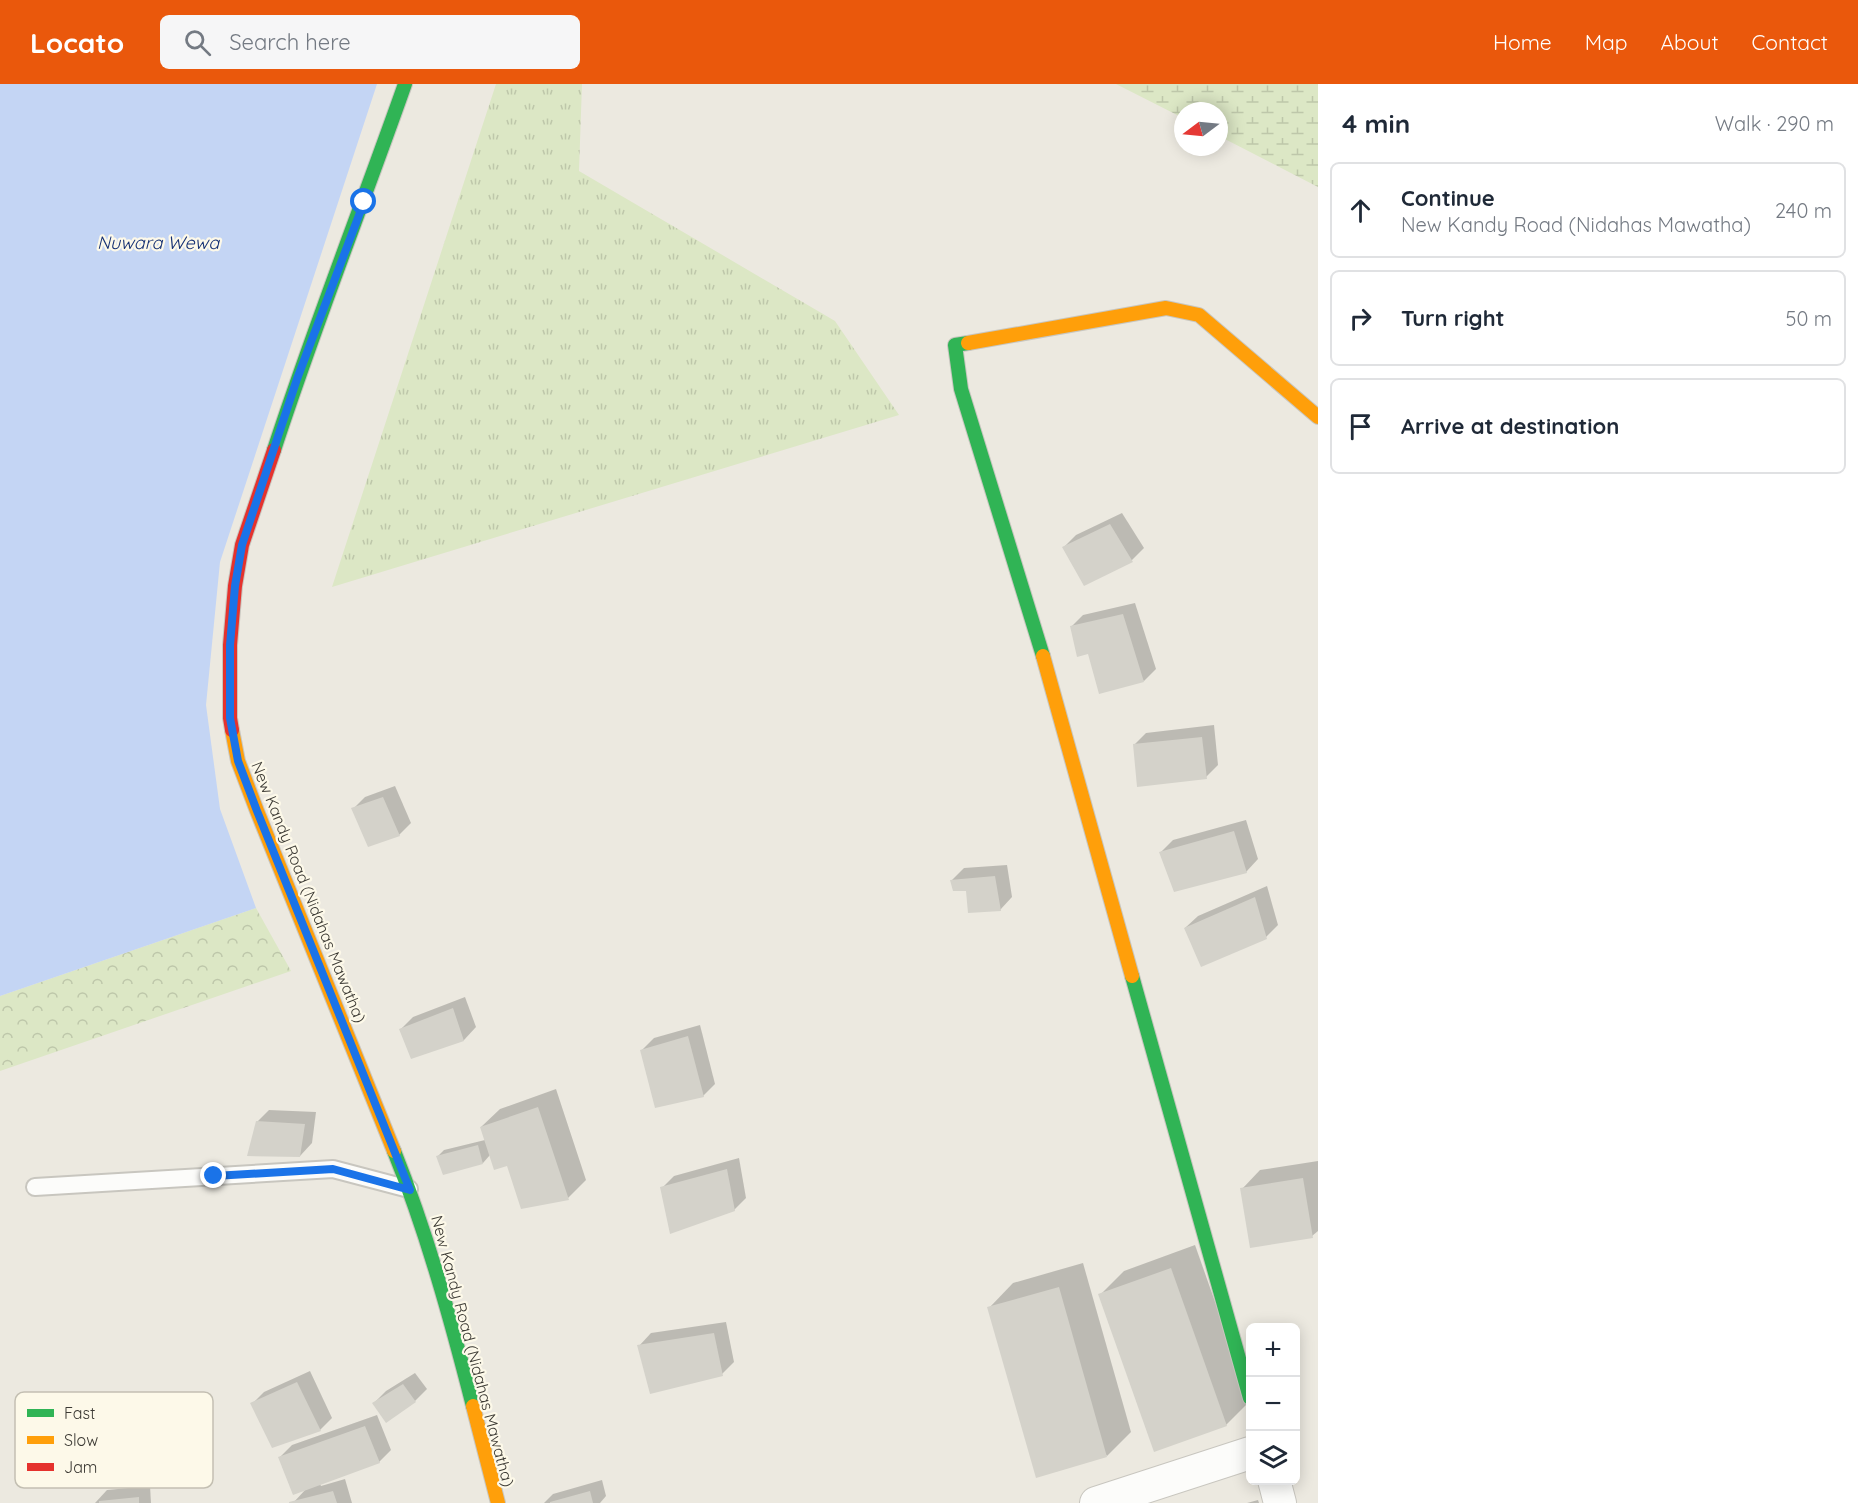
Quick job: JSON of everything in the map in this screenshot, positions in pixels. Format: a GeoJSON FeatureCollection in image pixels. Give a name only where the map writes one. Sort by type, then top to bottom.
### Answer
{"type":"FeatureCollection","features":[{"type":"Feature","properties":{"kind":"main road","name":"New Kandy Road (Nidahas Mawatha)"},"geometry":{"type":"LineString","coordinates":[[405,84],[364,202],[297,379],[242,545],[235,586],[230,645],[230,718],[238,761],[410,1190],[459,1351],[498,1503]]}},
{"type":"Feature","properties":{"kind":"main road"},"geometry":{"type":"LineString","coordinates":[[1246,1380],[1048,676],[961,388],[955,345],[1166,308],[1199,315],[1318,417]]}},
{"type":"Feature","properties":{"kind":"street"},"geometry":{"type":"LineString","coordinates":[[1096,1503],[1246,1455]]}},
{"type":"Feature","properties":{"kind":"street"},"geometry":{"type":"LineString","coordinates":[[1275,1485],[1280,1503]]}},
{"type":"Feature","properties":{"kind":"lane"},"geometry":{"type":"LineString","coordinates":[[35,1187],[333,1169],[410,1190]]}},
{"type":"Feature","properties":{"kind":"green space"},"geometry":{"type":"Polygon","coordinates":[[[496,84],[582,84],[579,171],[835,321],[899,415],[332,587],[496,84]]]}},
{"type":"Feature","properties":{"kind":"green space"},"geometry":{"type":"Polygon","coordinates":[[[1116,84],[1318,84],[1318,187],[1228,141],[1228,102],[1174,102],[1174,113],[1116,84]]]}},
{"type":"Feature","properties":{"kind":"green space"},"geometry":{"type":"Polygon","coordinates":[[[256,908],[291,971],[0,1071],[0,996],[256,908]]]}},
{"type":"Feature","properties":{"kind":"water","name":"Nuwara Wewa"},"geometry":{"type":"Polygon","coordinates":[[[0,84],[377,84],[220,562],[206,705],[220,809],[256,908],[0,996],[0,84]]]}},
{"type":"Feature","properties":{"kind":"building"},"geometry":{"type":"Polygon","coordinates":[[[1110,524],[1133,562],[1084,586],[1062,547],[1110,524]]]}},
{"type":"Feature","properties":{"kind":"building"},"geometry":{"type":"Polygon","coordinates":[[[1123,614],[1144,682],[1099,694],[1088,654],[1077,657],[1070,626],[1123,614]]]}},
{"type":"Feature","properties":{"kind":"building"},"geometry":{"type":"Polygon","coordinates":[[[1202,737],[1207,779],[1137,787],[1133,744],[1202,737]]]}},
{"type":"Feature","properties":{"kind":"building"},"geometry":{"type":"Polygon","coordinates":[[[383,797],[400,836],[368,847],[351,808],[383,797]]]}},
{"type":"Feature","properties":{"kind":"building"},"geometry":{"type":"Polygon","coordinates":[[[1234,831],[1247,873],[1174,892],[1159,852],[1234,831]]]}},
{"type":"Feature","properties":{"kind":"building"},"geometry":{"type":"Polygon","coordinates":[[[995,876],[1001,911],[968,913],[966,891],[953,891],[950,880],[995,876]]]}},
{"type":"Feature","properties":{"kind":"building"},"geometry":{"type":"Polygon","coordinates":[[[1255,897],[1267,939],[1201,967],[1184,928],[1255,897]]]}},
{"type":"Feature","properties":{"kind":"building"},"geometry":{"type":"Polygon","coordinates":[[[453,1008],[464,1041],[411,1059],[399,1029],[453,1008]]]}},
{"type":"Feature","properties":{"kind":"building"},"geometry":{"type":"Polygon","coordinates":[[[688,1036],[704,1097],[655,1108],[640,1050],[688,1036]]]}},
{"type":"Feature","properties":{"kind":"building"},"geometry":{"type":"Polygon","coordinates":[[[538,1107],[569,1200],[521,1209],[507,1166],[494,1170],[480,1127],[538,1107]]]}},
{"type":"Feature","properties":{"kind":"building"},"geometry":{"type":"Polygon","coordinates":[[[256,1121],[305,1124],[300,1157],[247,1156],[256,1121]]]}},
{"type":"Feature","properties":{"kind":"building"},"geometry":{"type":"Polygon","coordinates":[[[478,1145],[483,1164],[443,1175],[436,1156],[478,1145]]]}},
{"type":"Feature","properties":{"kind":"building"},"geometry":{"type":"Polygon","coordinates":[[[727,1169],[735,1211],[670,1234],[660,1187],[727,1169]]]}},
{"type":"Feature","properties":{"kind":"building"},"geometry":{"type":"Polygon","coordinates":[[[1303,1178],[1313,1238],[1250,1248],[1240,1188],[1303,1178]]]}},
{"type":"Feature","properties":{"kind":"building"},"geometry":{"type":"Polygon","coordinates":[[[1171,1268],[1227,1426],[1154,1452],[1098,1294],[1171,1268]]]}},
{"type":"Feature","properties":{"kind":"building"},"geometry":{"type":"Polygon","coordinates":[[[1059,1287],[1107,1457],[1036,1478],[987,1307],[1059,1287]]]}},
{"type":"Feature","properties":{"kind":"building"},"geometry":{"type":"Polygon","coordinates":[[[714,1333],[723,1376],[650,1394],[637,1345],[714,1333]]]}},
{"type":"Feature","properties":{"kind":"building"},"geometry":{"type":"Polygon","coordinates":[[[297,1382],[321,1431],[272,1448],[250,1403],[297,1382]]]}},
{"type":"Feature","properties":{"kind":"building"},"geometry":{"type":"Polygon","coordinates":[[[403,1384],[416,1402],[386,1423],[372,1403],[403,1384]]]}},
{"type":"Feature","properties":{"kind":"building"},"geometry":{"type":"Polygon","coordinates":[[[365,1426],[380,1463],[293,1495],[278,1457],[365,1426]]]}},
{"type":"Feature","properties":{"kind":"building"},"geometry":{"type":"Polygon","coordinates":[[[333,1491],[337,1503],[289,1503],[289,1502],[333,1491]]]}},
{"type":"Feature","properties":{"kind":"building"},"geometry":{"type":"Polygon","coordinates":[[[590,1491],[593,1503],[550,1503],[550,1502],[590,1491]]]}},
{"type":"Feature","properties":{"kind":"building"},"geometry":{"type":"Polygon","coordinates":[[[139,1497],[139,1503],[99,1503],[99,1501],[139,1497]]]}},
{"type":"Feature","properties":{"kind":"traffic: fast"},"geometry":{"type":"LineString","coordinates":[[274,450],[305,358],[405,84]]}},
{"type":"Feature","properties":{"kind":"traffic: fast"},"geometry":{"type":"LineString","coordinates":[[968,343],[955,345],[961,389],[1043,656]]}},
{"type":"Feature","properties":{"kind":"traffic: fast"},"geometry":{"type":"LineString","coordinates":[[1132,976],[1246,1384]]}},
{"type":"Feature","properties":{"kind":"traffic: fast"},"geometry":{"type":"LineString","coordinates":[[394,1151],[438,1277],[473,1406]]}},
{"type":"Feature","properties":{"kind":"traffic: slow"},"geometry":{"type":"LineString","coordinates":[[968,343],[1166,308],[1199,315],[1318,417]]}},
{"type":"Feature","properties":{"kind":"traffic: slow"},"geometry":{"type":"LineString","coordinates":[[1043,656],[1132,976]]}},
{"type":"Feature","properties":{"kind":"traffic: slow"},"geometry":{"type":"LineString","coordinates":[[232,730],[238,761],[257,811],[394,1151]]}},
{"type":"Feature","properties":{"kind":"traffic: slow"},"geometry":{"type":"LineString","coordinates":[[473,1406],[498,1503]]}},
{"type":"Feature","properties":{"kind":"traffic: jam"},"geometry":{"type":"LineString","coordinates":[[232,730],[230,645],[235,586],[242,545],[274,450]]}},
{"type":"Feature","properties":{"kind":"route"},"geometry":{"type":"LineString","coordinates":[[214,1176],[333,1169],[410,1190],[257,811],[238,761],[230,718],[230,645],[235,586],[242,545],[297,379],[364,202]]}}]}
